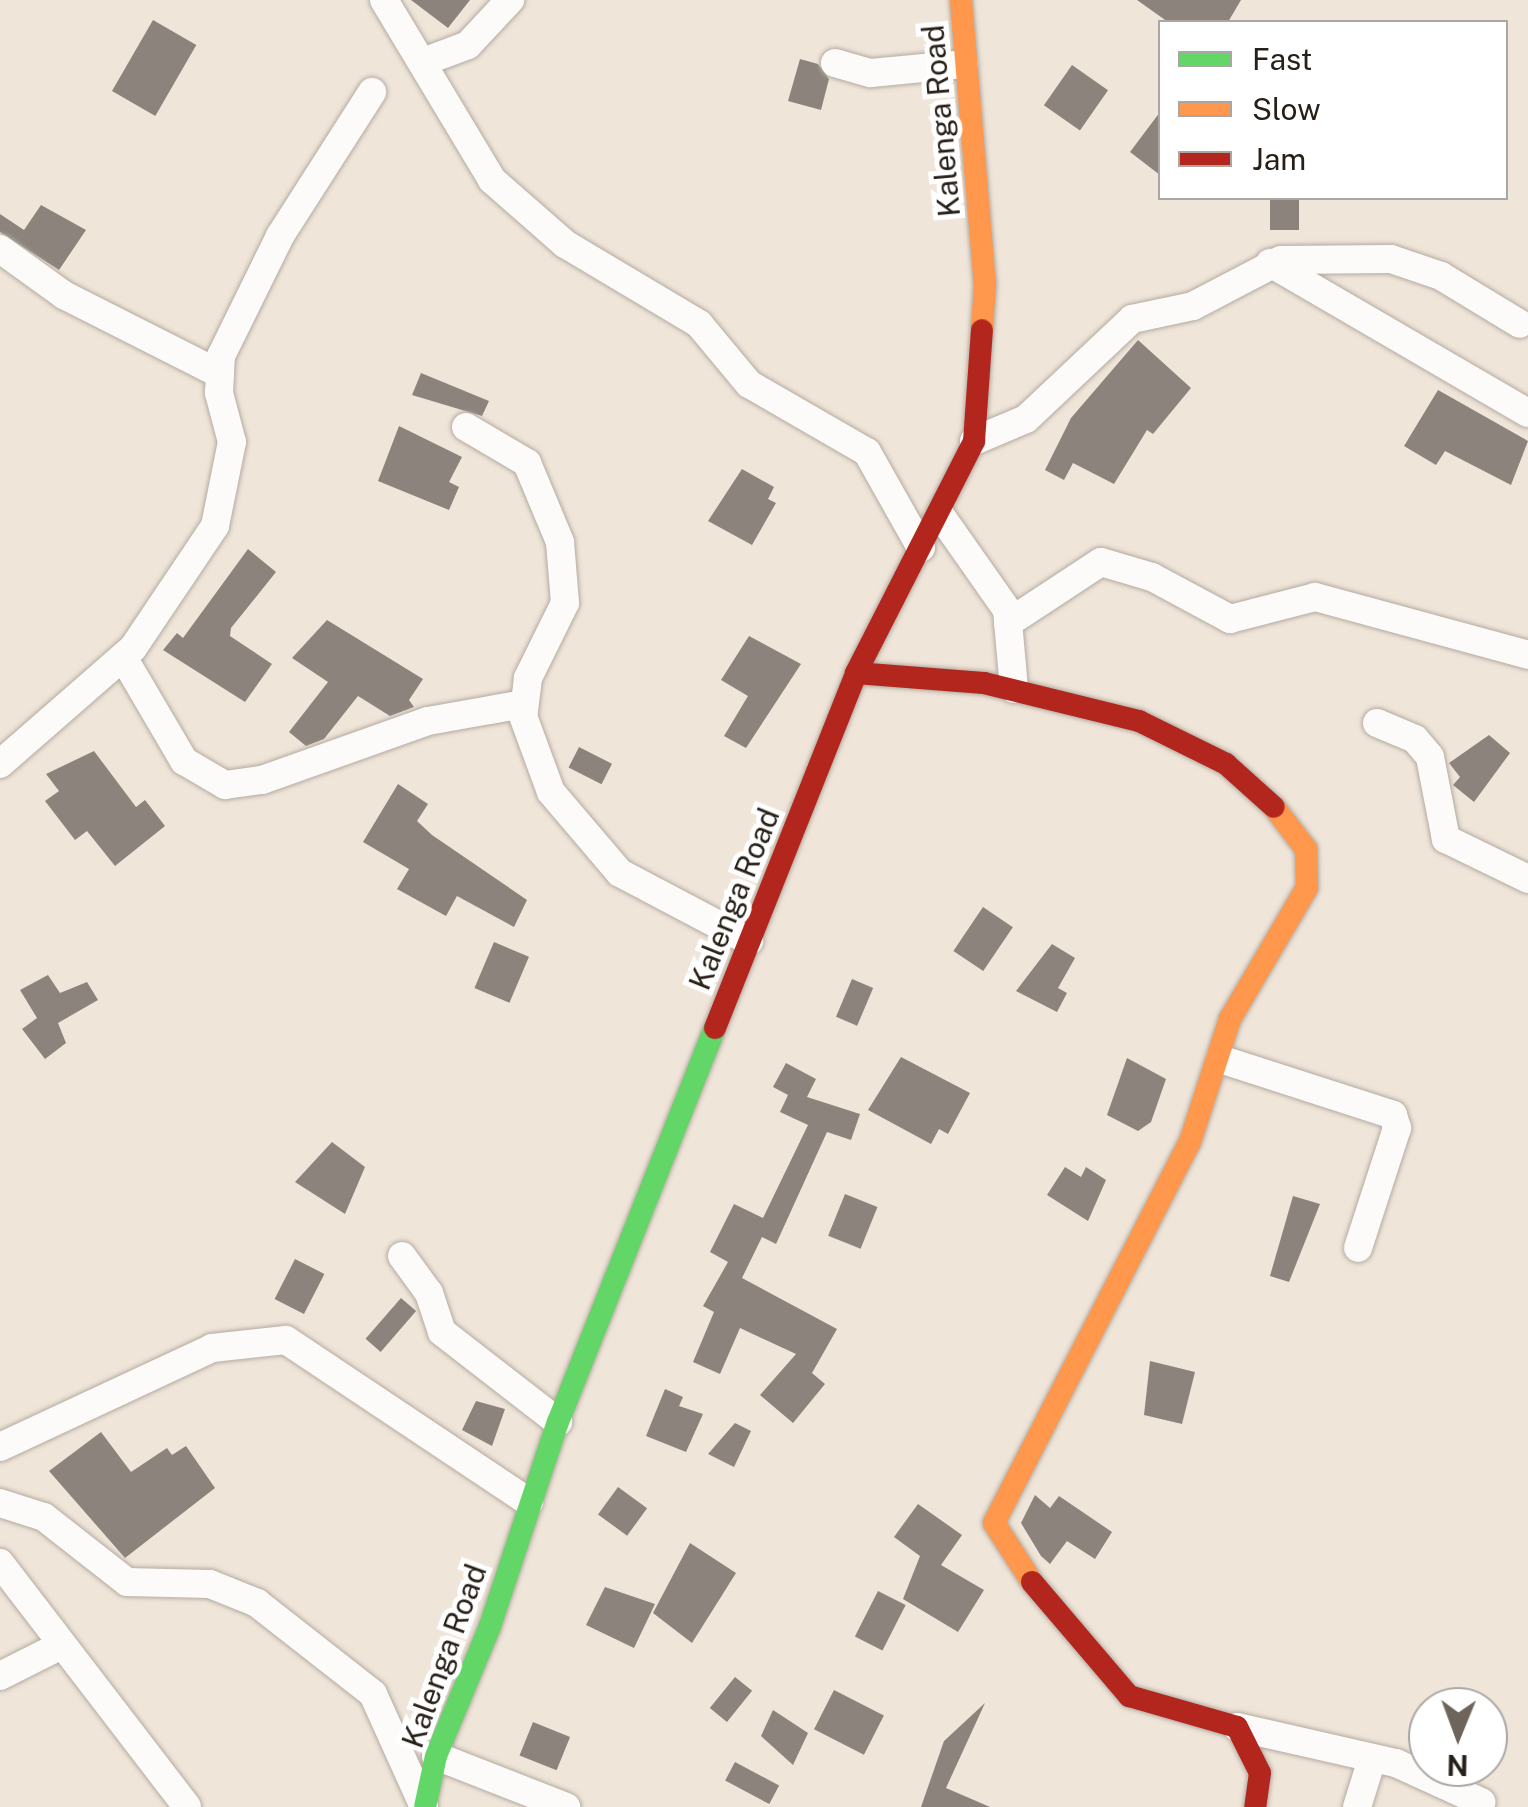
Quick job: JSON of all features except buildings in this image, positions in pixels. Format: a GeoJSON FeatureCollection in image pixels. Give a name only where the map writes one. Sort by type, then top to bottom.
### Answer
{"type":"FeatureCollection","features":[{"type":"Feature","properties":{"kind":"main road","name":"Kalenga Road"},"geometry":{"type":"LineString","coordinates":[[425,1807],[436,1756],[490,1626],[528,1502],[558,1422],[856,673],[941,516],[974,441],[985,284],[964,64],[962,0]]}},
{"type":"Feature","properties":{"kind":"main road"},"geometry":{"type":"LineString","coordinates":[[856,673],[904,672],[1014,689],[1139,721],[1226,764],[1288,820],[1306,850],[1307,888],[1230,1019],[1190,1142],[994,1523],[1018,1566],[1130,1696],[1238,1727],[1260,1773],[1255,1807]]}},
{"type":"Feature","properties":{"kind":"street"},"geometry":{"type":"LineString","coordinates":[[384,0],[423,62],[460,133],[516,204],[565,244],[691,318],[749,384],[867,452],[921,548]]}},
{"type":"Feature","properties":{"kind":"street"},"geometry":{"type":"LineString","coordinates":[[423,62],[468,45],[510,0]]}},
{"type":"Feature","properties":{"kind":"street"},"geometry":{"type":"LineString","coordinates":[[835,63],[872,73],[964,64]]}},
{"type":"Feature","properties":{"kind":"street"},"geometry":{"type":"LineString","coordinates":[[0,764],[123,658],[192,569],[225,500],[232,442],[218,373],[236,317],[280,236],[372,92]]}},
{"type":"Feature","properties":{"kind":"street"},"geometry":{"type":"LineString","coordinates":[[0,249],[64,295],[218,373]]}},
{"type":"Feature","properties":{"kind":"street"},"geometry":{"type":"LineString","coordinates":[[974,441],[1026,420],[1132,318],[1193,306],[1270,263],[1391,259],[1442,276],[1520,324]]}},
{"type":"Feature","properties":{"kind":"street"},"geometry":{"type":"LineString","coordinates":[[1270,263],[1528,412]]}},
{"type":"Feature","properties":{"kind":"street"},"geometry":{"type":"LineString","coordinates":[[466,427],[527,463],[564,561],[566,603],[524,704],[528,740],[550,792],[620,873],[749,941]]}},
{"type":"Feature","properties":{"kind":"street"},"geometry":{"type":"LineString","coordinates":[[941,516],[998,590],[1008,624],[1014,689]]}},
{"type":"Feature","properties":{"kind":"street"},"geometry":{"type":"LineString","coordinates":[[1008,624],[1101,562],[1152,578],[1230,619],[1315,597],[1528,656]]}},
{"type":"Feature","properties":{"kind":"street"},"geometry":{"type":"LineString","coordinates":[[123,658],[184,761],[225,785],[262,780],[428,721],[524,704]]}},
{"type":"Feature","properties":{"kind":"street"},"geometry":{"type":"LineString","coordinates":[[1377,723],[1415,739],[1430,757],[1446,839],[1528,879]]}},
{"type":"Feature","properties":{"kind":"street"},"geometry":{"type":"LineString","coordinates":[[1220,1059],[1393,1115],[1397,1128],[1358,1248]]}},
{"type":"Feature","properties":{"kind":"street"},"geometry":{"type":"LineString","coordinates":[[402,1256],[429,1293],[442,1332],[558,1422]]}},
{"type":"Feature","properties":{"kind":"street"},"geometry":{"type":"LineString","coordinates":[[0,1447],[212,1348],[286,1340],[528,1502]]}},
{"type":"Feature","properties":{"kind":"street"},"geometry":{"type":"LineString","coordinates":[[0,1503],[44,1518],[127,1582],[189,1581],[257,1604],[372,1694],[425,1807]]}},
{"type":"Feature","properties":{"kind":"street"},"geometry":{"type":"LineString","coordinates":[[0,1563],[187,1807]]}},
{"type":"Feature","properties":{"kind":"street"},"geometry":{"type":"LineString","coordinates":[[0,1676],[62,1645]]}},
{"type":"Feature","properties":{"kind":"street"},"geometry":{"type":"LineString","coordinates":[[1238,1727],[1372,1759],[1481,1802]]}},
{"type":"Feature","properties":{"kind":"street"},"geometry":{"type":"LineString","coordinates":[[436,1756],[566,1807]]}},
{"type":"Feature","properties":{"kind":"street"},"geometry":{"type":"LineString","coordinates":[[1356,1807],[1372,1759]]}},
{"type":"Feature","properties":{"kind":"traffic: fast"},"geometry":{"type":"LineString","coordinates":[[425,1807],[436,1756],[490,1626],[558,1422],[715,1028]]}},
{"type":"Feature","properties":{"kind":"traffic: slow"},"geometry":{"type":"LineString","coordinates":[[961,0],[985,283],[982,330]]}},
{"type":"Feature","properties":{"kind":"traffic: slow"},"geometry":{"type":"LineString","coordinates":[[1032,1582],[994,1523],[1190,1142],[1230,1019],[1307,888],[1306,849],[1274,807]]}},
{"type":"Feature","properties":{"kind":"traffic: jam"},"geometry":{"type":"LineString","coordinates":[[715,1028],[856,673],[974,441],[982,330]]}},
{"type":"Feature","properties":{"kind":"traffic: jam"},"geometry":{"type":"LineString","coordinates":[[856,673],[984,683],[1139,721],[1226,764],[1274,807]]}},
{"type":"Feature","properties":{"kind":"traffic: jam"},"geometry":{"type":"LineString","coordinates":[[1032,1582],[1129,1696],[1237,1727],[1260,1773],[1255,1807]]}}]}
